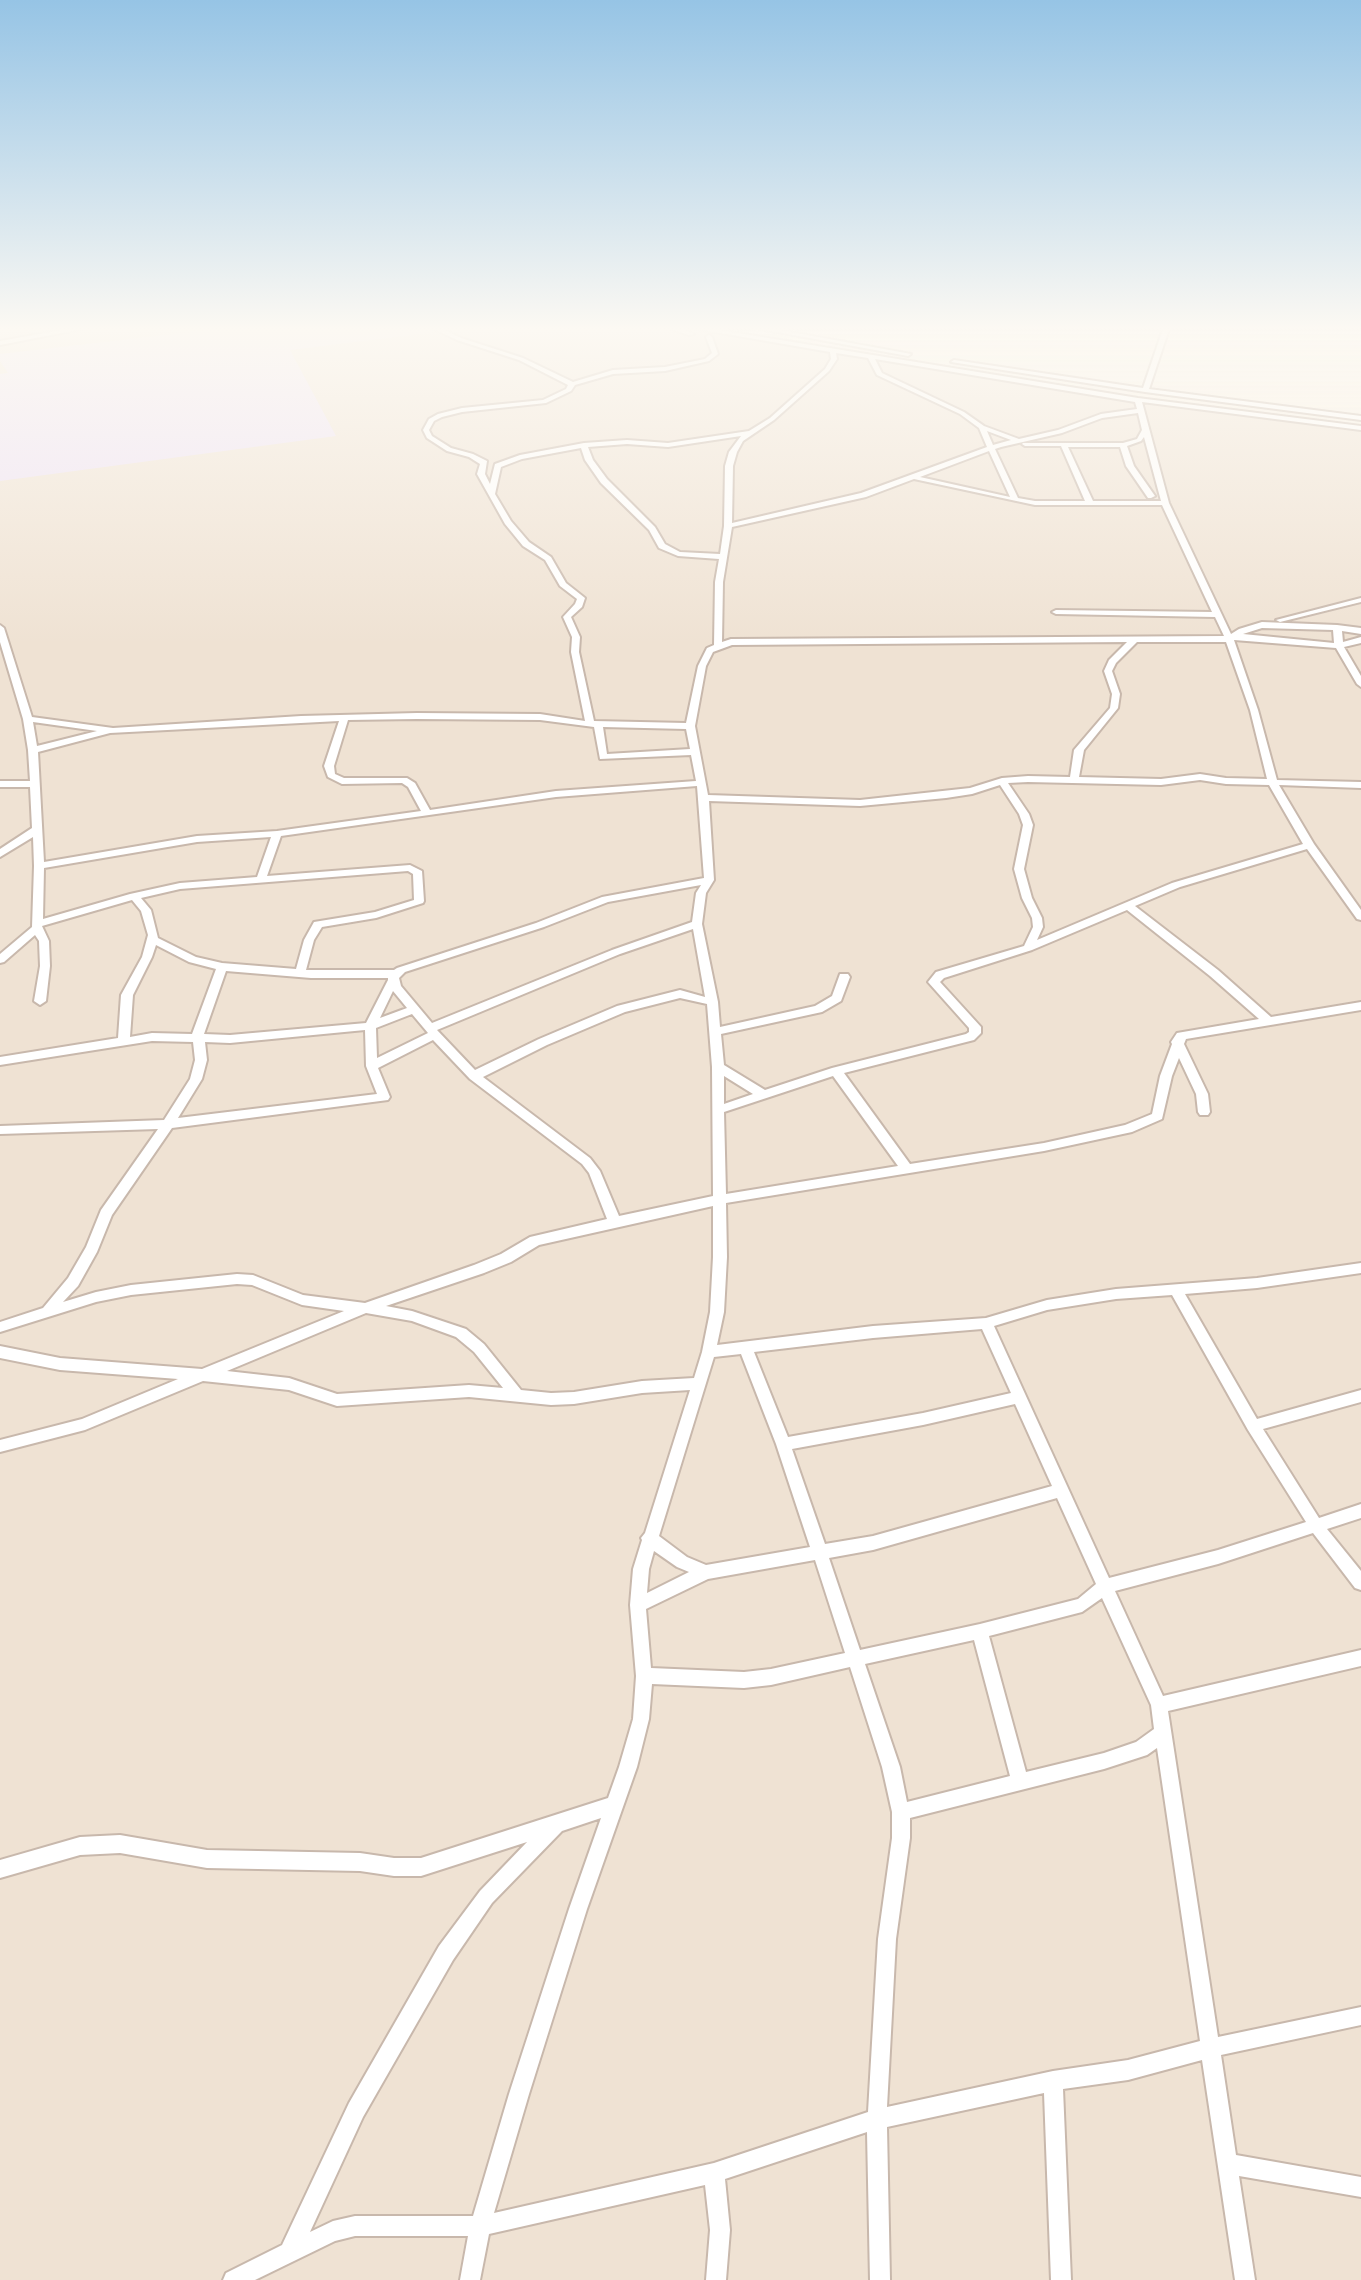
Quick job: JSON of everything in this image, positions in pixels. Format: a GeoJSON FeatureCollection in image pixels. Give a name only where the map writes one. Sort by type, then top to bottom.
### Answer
{"type":"FeatureCollection","features":[{"type":"Feature","properties":{"kind":"street"},"geometry":{"type":"LineString","coordinates":[[427,432],[429,437],[449,450],[480,460],[520,457],[584,445],[627,442],[668,445],[750,433]]}},
{"type":"Feature","properties":{"kind":"street"},"geometry":{"type":"LineString","coordinates":[[984,432],[1015,500]]}},
{"type":"Feature","properties":{"kind":"street"},"geometry":{"type":"LineString","coordinates":[[996,432],[1029,444]]}},
{"type":"Feature","properties":{"kind":"street"},"geometry":{"type":"LineString","coordinates":[[728,526],[863,495],[991,448],[1058,432]]}},
{"type":"Feature","properties":{"kind":"street"},"geometry":{"type":"LineString","coordinates":[[1005,444],[1123,445],[1139,440],[1144,432]]}},
{"type":"Feature","properties":{"kind":"street"},"geometry":{"type":"LineString","coordinates":[[1145,432],[1160,497],[1232,637],[1273,783],[1308,845],[1361,917]]}},
{"type":"Feature","properties":{"kind":"street"},"geometry":{"type":"LineString","coordinates":[[718,645],[719,582],[728,526],[729,466],[733,452],[750,433]]}},
{"type":"Feature","properties":{"kind":"street"},"geometry":{"type":"LineString","coordinates":[[584,445],[589,460],[604,481],[652,529],[662,546],[678,554],[723,557]]}},
{"type":"Feature","properties":{"kind":"street"},"geometry":{"type":"LineString","coordinates":[[1123,445],[1130,466],[1160,497]]}},
{"type":"Feature","properties":{"kind":"street"},"geometry":{"type":"LineString","coordinates":[[1064,446],[1090,503]]}},
{"type":"Feature","properties":{"kind":"street"},"geometry":{"type":"LineString","coordinates":[[491,494],[498,466],[520,457]]}},
{"type":"Feature","properties":{"kind":"street"},"geometry":{"type":"LineString","coordinates":[[480,460],[484,467],[481,474],[491,494],[526,544],[548,559],[564,584],[581,598],[579,605],[567,617],[576,637],[576,652],[603,757],[694,752]]}},
{"type":"Feature","properties":{"kind":"street"},"geometry":{"type":"LineString","coordinates":[[915,477],[1035,503],[1137,503],[1160,497]]}},
{"type":"Feature","properties":{"kind":"street"},"geometry":{"type":"LineString","coordinates":[[1137,503],[1160,497]]}},
{"type":"Feature","properties":{"kind":"street"},"geometry":{"type":"LineString","coordinates":[[1232,637],[1257,626],[1361,600]]}},
{"type":"Feature","properties":{"kind":"street"},"geometry":{"type":"LineString","coordinates":[[1056,612],[1219,615]]}},
{"type":"Feature","properties":{"kind":"street"},"geometry":{"type":"LineString","coordinates":[[1257,626],[1361,631]]}},
{"type":"Feature","properties":{"kind":"street"},"geometry":{"type":"LineString","coordinates":[[1257,626],[1304,641]]}},
{"type":"Feature","properties":{"kind":"street"},"geometry":{"type":"LineString","coordinates":[[0,628],[28,719],[33,750],[40,866],[37,926],[44,941],[46,966],[40,1002]]}},
{"type":"Feature","properties":{"kind":"street"},"geometry":{"type":"LineString","coordinates":[[1337,628],[1339,646],[1361,684]]}},
{"type":"Feature","properties":{"kind":"street"},"geometry":{"type":"LineString","coordinates":[[470,2280],[480,2226],[578,1909],[615,1805],[641,1719],[644,1676],[638,1605],[641,1569],[709,1352],[717,1312],[720,1257],[718,1067],[712,1002],[697,924],[701,893],[709,880],[704,798],[690,726],[702,666],[710,650],[731,642],[1232,637],[1339,646],[1361,640]]}},
{"type":"Feature","properties":{"kind":"street"},"geometry":{"type":"LineString","coordinates":[[1074,779],[1079,750],[1114,708],[1116,694],[1108,671],[1111,662],[1134,640]]}},
{"type":"Feature","properties":{"kind":"street"},"geometry":{"type":"LineString","coordinates":[[28,719],[113,730],[301,719],[495,716],[594,724],[690,726]]}},
{"type":"Feature","properties":{"kind":"street"},"geometry":{"type":"LineString","coordinates":[[344,719],[329,766],[331,775],[342,781],[404,780],[412,785],[427,813]]}},
{"type":"Feature","properties":{"kind":"street"},"geometry":{"type":"LineString","coordinates":[[33,750],[113,730]]}},
{"type":"Feature","properties":{"kind":"street"},"geometry":{"type":"LineString","coordinates":[[704,798],[860,803],[972,791],[1002,781],[1074,779],[1161,782],[1200,777],[1273,783],[1361,785]]}},
{"type":"Feature","properties":{"kind":"street"},"geometry":{"type":"LineString","coordinates":[[1002,781],[1024,814],[1028,825],[1019,869],[1038,927],[1028,948]]}},
{"type":"Feature","properties":{"kind":"street"},"geometry":{"type":"LineString","coordinates":[[0,784],[35,783]]}},
{"type":"Feature","properties":{"kind":"street"},"geometry":{"type":"LineString","coordinates":[[40,866],[197,839],[277,834],[556,794],[701,783]]}},
{"type":"Feature","properties":{"kind":"street"},"geometry":{"type":"LineString","coordinates":[[0,854],[37,829]]}},
{"type":"Feature","properties":{"kind":"street"},"geometry":{"type":"LineString","coordinates":[[261,880],[277,834]]}},
{"type":"Feature","properties":{"kind":"street"},"geometry":{"type":"LineString","coordinates":[[718,1110],[836,1071],[970,1037],[975,1033],[975,1027],[934,982],[935,977],[1028,948],[1176,885],[1308,845]]}},
{"type":"Feature","properties":{"kind":"street"},"geometry":{"type":"LineString","coordinates":[[0,960],[37,926],[134,895],[180,886],[410,868],[418,873],[419,901],[416,904],[376,915],[318,923],[309,940],[300,973]]}},
{"type":"Feature","properties":{"kind":"street"},"geometry":{"type":"LineString","coordinates":[[152,939],[193,960],[222,967],[394,978],[606,900],[709,880]]}},
{"type":"Feature","properties":{"kind":"street"},"geometry":{"type":"LineString","coordinates":[[124,1042],[127,995],[147,957],[152,939],[152,922],[134,895]]}},
{"type":"Feature","properties":{"kind":"street"},"geometry":{"type":"LineString","coordinates":[[1127,905],[1214,973],[1267,1020]]}},
{"type":"Feature","properties":{"kind":"street"},"geometry":{"type":"LineString","coordinates":[[372,1066],[433,1031],[590,962],[697,924]]}},
{"type":"Feature","properties":{"kind":"street"},"geometry":{"type":"LineString","coordinates":[[1038,927],[1058,935]]}},
{"type":"Feature","properties":{"kind":"street"},"geometry":{"type":"LineString","coordinates":[[47,1312],[73,1282],[92,1248],[106,1213],[168,1124],[199,1070],[201,1060],[197,1039],[222,967]]}},
{"type":"Feature","properties":{"kind":"street"},"geometry":{"type":"LineString","coordinates":[[714,1032],[818,1009],[837,998],[844,977]]}},
{"type":"Feature","properties":{"kind":"street"},"geometry":{"type":"LineString","coordinates":[[394,978],[433,1031],[474,1076],[586,1161],[594,1171],[615,1222]]}},
{"type":"Feature","properties":{"kind":"street"},"geometry":{"type":"LineString","coordinates":[[0,1130],[168,1124],[384,1097],[372,1066],[370,1026],[394,978]]}},
{"type":"Feature","properties":{"kind":"street"},"geometry":{"type":"LineString","coordinates":[[474,1076],[542,1042],[621,1009],[680,994],[712,1002]]}},
{"type":"Feature","properties":{"kind":"street"},"geometry":{"type":"LineString","coordinates":[[0,1446],[33,1440],[85,1424],[365,1308],[479,1269],[506,1258],[535,1241],[718,1200],[1044,1147],[1128,1129],[1158,1116],[1177,1042],[1181,1036],[1361,1006]]}},
{"type":"Feature","properties":{"kind":"street"},"geometry":{"type":"LineString","coordinates":[[0,1061],[152,1037],[197,1039],[370,1026],[416,1009]]}},
{"type":"Feature","properties":{"kind":"street"},"geometry":{"type":"LineString","coordinates":[[1177,1042],[1202,1094],[1204,1112]]}},
{"type":"Feature","properties":{"kind":"street"},"geometry":{"type":"LineString","coordinates":[[718,1067],[762,1094]]}},
{"type":"Feature","properties":{"kind":"street"},"geometry":{"type":"LineString","coordinates":[[836,1071],[907,1168]]}},
{"type":"Feature","properties":{"kind":"street"},"geometry":{"type":"LineString","coordinates":[[709,1352],[873,1332],[986,1323],[1047,1305],[1116,1293],[1257,1283],[1361,1268]]}},
{"type":"Feature","properties":{"kind":"street"},"geometry":{"type":"LineString","coordinates":[[0,1327],[96,1297],[131,1290],[237,1279],[253,1280],[302,1300],[412,1316],[461,1333],[479,1348],[516,1394]]}},
{"type":"Feature","properties":{"kind":"street"},"geometry":{"type":"LineString","coordinates":[[1175,1290],[1253,1426],[1317,1527],[1361,1583]]}},
{"type":"Feature","properties":{"kind":"street"},"geometry":{"type":"LineString","coordinates":[[986,1323],[1159,1705],[1245,2280]]}},
{"type":"Feature","properties":{"kind":"street"},"geometry":{"type":"LineString","coordinates":[[746,1348],[783,1444],[819,1550],[891,1767],[901,1812],[901,1838],[887,1939],[877,2119],[880,2280]]}},
{"type":"Feature","properties":{"kind":"street"},"geometry":{"type":"LineString","coordinates":[[0,1352],[60,1364],[206,1374],[289,1384],[337,1400],[469,1391],[551,1399],[574,1398],[642,1387],[699,1384]]}},
{"type":"Feature","properties":{"kind":"street"},"geometry":{"type":"LineString","coordinates":[[783,1444],[932,1417],[1018,1396]]}},
{"type":"Feature","properties":{"kind":"street"},"geometry":{"type":"LineString","coordinates":[[1253,1426],[1361,1396]]}},
{"type":"Feature","properties":{"kind":"street"},"geometry":{"type":"LineString","coordinates":[[638,1605],[706,1572],[909,1534],[1061,1490]]}},
{"type":"Feature","properties":{"kind":"street"},"geometry":{"type":"LineString","coordinates":[[644,1676],[744,1680],[855,1660],[1082,1605],[1105,1586],[1218,1557],[1361,1511]]}},
{"type":"Feature","properties":{"kind":"street"},"geometry":{"type":"LineString","coordinates":[[649,1538],[682,1562],[706,1572]]}},
{"type":"Feature","properties":{"kind":"street"},"geometry":{"type":"LineString","coordinates":[[980,1631],[1020,1781]]}},
{"type":"Feature","properties":{"kind":"street"},"geometry":{"type":"LineString","coordinates":[[1159,1705],[1361,1658]]}},
{"type":"Feature","properties":{"kind":"street"},"geometry":{"type":"LineString","coordinates":[[901,1812],[1141,1749],[1163,1733]]}},
{"type":"Feature","properties":{"kind":"street"},"geometry":{"type":"LineString","coordinates":[[0,1868],[80,1846],[120,1844],[207,1859],[360,1862],[394,1867],[421,1867],[615,1805]]}},
{"type":"Feature","properties":{"kind":"street"},"geometry":{"type":"LineString","coordinates":[[289,2253],[356,2110],[446,1953],[486,1897],[559,1823]]}},
{"type":"Feature","properties":{"kind":"street"},"geometry":{"type":"LineString","coordinates":[[233,2280],[333,2231],[355,2226],[480,2226],[714,2173],[877,2119],[1053,2081],[1128,2070],[1210,2048],[1361,2016]]}},
{"type":"Feature","properties":{"kind":"street"},"geometry":{"type":"LineString","coordinates":[[1053,2081],[1061,2280]]}},
{"type":"Feature","properties":{"kind":"street"},"geometry":{"type":"LineString","coordinates":[[1229,2164],[1361,2187]]}},
{"type":"Feature","properties":{"kind":"street"},"geometry":{"type":"LineString","coordinates":[[714,2173],[720,2230],[716,2280]]}},
{"type":"Feature","properties":{"kind":"shaded area"},"geometry":{"type":"Polygon","coordinates":[[[0,432],[1361,432],[1361,2280],[0,2280],[0,432]]]}},
{"type":"Feature","properties":{"kind":"shaded area"},"geometry":{"type":"Polygon","coordinates":[[[0,432],[334,432],[336,436],[0,481],[0,432]]]}}]}
